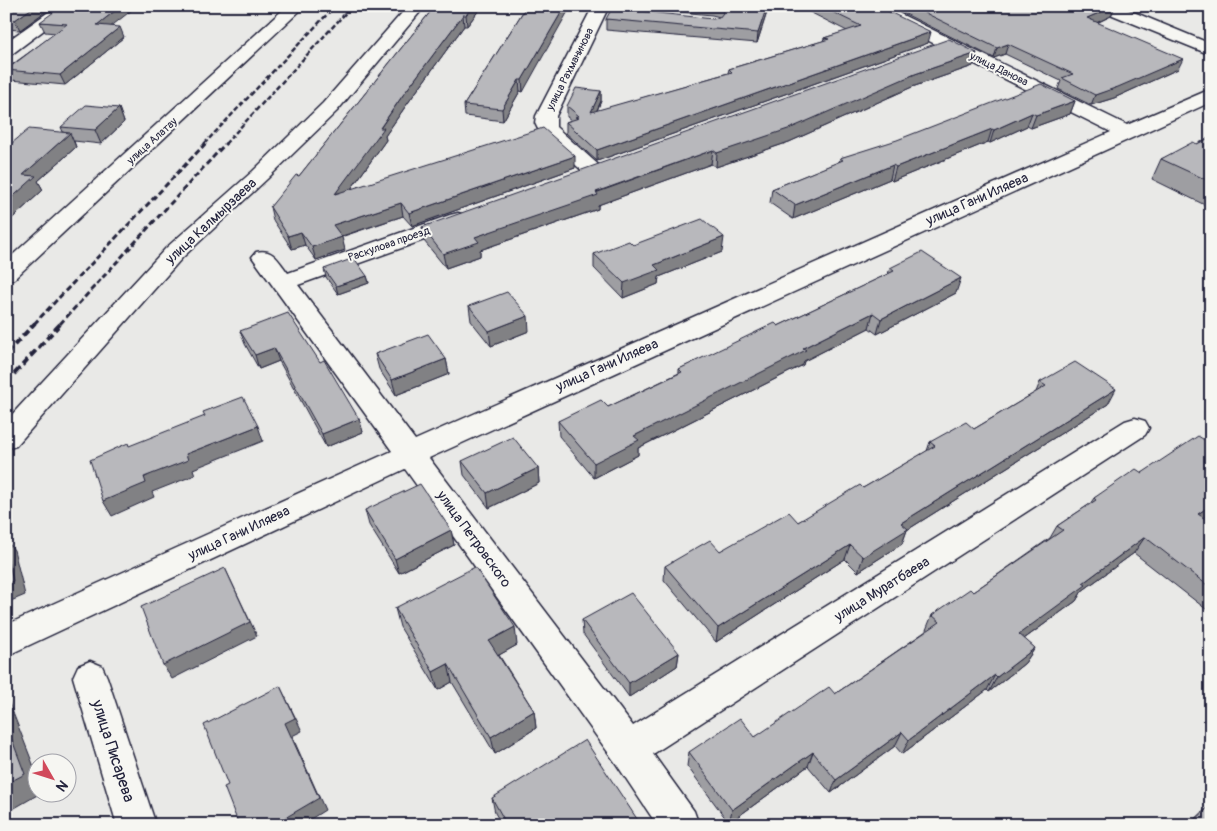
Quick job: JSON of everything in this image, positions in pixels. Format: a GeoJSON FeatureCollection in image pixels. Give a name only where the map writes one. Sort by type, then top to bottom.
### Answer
{"type":"FeatureCollection","features":[{"type":"Feature","properties":{"kind":"street"},"geometry":{"type":"LineString","coordinates":[[6,50],[68,6]]}},
{"type":"Feature","properties":{"kind":"street","name":"улица Алатау"},"geometry":{"type":"LineString","coordinates":[[6,274],[297,6]]}},
{"type":"Feature","properties":{"kind":"street","name":"улица Калмырзаева"},"geometry":{"type":"LineString","coordinates":[[6,438],[174,253],[260,175],[330,107],[417,6]]}},
{"type":"Feature","properties":{"kind":"street","name":"улица Данова"},"geometry":{"type":"LineString","coordinates":[[871,6],[1126,132]]}},
{"type":"Feature","properties":{"kind":"street"},"geometry":{"type":"LineString","coordinates":[[1104,6],[1211,50]]}},
{"type":"Feature","properties":{"kind":"street","name":"улица Рахманинова"},"geometry":{"type":"LineString","coordinates":[[595,172],[547,129],[545,123],[546,116],[606,9]]}},
{"type":"Feature","properties":{"kind":"street"},"geometry":{"type":"LineString","coordinates":[[919,54],[946,44]]}},
{"type":"Feature","properties":{"kind":"street","name":"улица Гани Иляева"},"geometry":{"type":"LineString","coordinates":[[6,641],[411,454],[1211,95]]}},
{"type":"Feature","properties":{"kind":"street","name":"Раскулова проезд"},"geometry":{"type":"LineString","coordinates":[[284,282],[472,215]]}},
{"type":"Feature","properties":{"kind":"street","name":"улица Петровского"},"geometry":{"type":"LineString","coordinates":[[264,257],[628,749],[680,825]]}},
{"type":"Feature","properties":{"kind":"street","name":"улица Муратбаева"},"geometry":{"type":"LineString","coordinates":[[628,749],[1135,428]]}},
{"type":"Feature","properties":{"kind":"street","name":"улица Писарева"},"geometry":{"type":"LineString","coordinates":[[90,677],[137,825]]}},
{"type":"Feature","properties":{"kind":"building"},"geometry":{"type":"Polygon","coordinates":[[[6,6],[35,6],[15,20],[6,19],[6,6]]]}},
{"type":"Feature","properties":{"kind":"building"},"geometry":{"type":"Polygon","coordinates":[[[62,6],[121,6],[97,25],[120,27],[60,75],[6,70],[67,24],[40,22],[62,6]]]}},
{"type":"Feature","properties":{"kind":"building"},"geometry":{"type":"Polygon","coordinates":[[[435,6],[473,6],[466,15],[463,15],[403,95],[380,128],[384,128],[335,194],[543,128],[575,156],[409,213],[401,203],[333,225],[342,237],[312,247],[301,232],[288,236],[270,207],[296,175],[299,176],[435,6]]]}},
{"type":"Feature","properties":{"kind":"building"},"geometry":{"type":"Polygon","coordinates":[[[546,6],[565,6],[522,80],[519,80],[502,109],[464,105],[526,7],[545,9],[546,6]]]}},
{"type":"Feature","properties":{"kind":"building"},"geometry":{"type":"Polygon","coordinates":[[[717,6],[767,6],[758,33],[606,19],[612,8],[713,19],[719,18],[723,13],[721,7],[717,6]]]}},
{"type":"Feature","properties":{"kind":"building"},"geometry":{"type":"Polygon","coordinates":[[[820,6],[877,6],[931,32],[597,150],[566,122],[579,118],[575,117],[579,116],[567,106],[576,88],[601,91],[591,112],[732,72],[729,69],[829,39],[824,38],[861,26],[820,6]]]}},
{"type":"Feature","properties":{"kind":"building"},"geometry":{"type":"Polygon","coordinates":[[[911,6],[1115,6],[1087,18],[1183,59],[1095,95],[1062,78],[1073,74],[1008,44],[997,48],[911,6]]]}},
{"type":"Feature","properties":{"kind":"building"},"geometry":{"type":"Polygon","coordinates":[[[949,39],[977,53],[915,74],[791,128],[717,153],[713,150],[596,192],[598,195],[475,237],[479,242],[443,254],[422,227],[949,39]]]}},
{"type":"Feature","properties":{"kind":"building"},"geometry":{"type":"Polygon","coordinates":[[[1041,84],[1075,101],[1036,115],[1032,113],[994,130],[992,129],[896,167],[893,165],[795,205],[772,189],[843,160],[840,158],[897,140],[1041,84]]]}},
{"type":"Feature","properties":{"kind":"building"},"geometry":{"type":"Polygon","coordinates":[[[86,105],[119,108],[95,130],[61,127],[86,105]]]}},
{"type":"Feature","properties":{"kind":"building"},"geometry":{"type":"Polygon","coordinates":[[[29,129],[70,133],[23,175],[36,176],[6,203],[6,148],[29,129]]]}},
{"type":"Feature","properties":{"kind":"building"},"geometry":{"type":"Polygon","coordinates":[[[1211,137],[1211,182],[1161,159],[1193,142],[1197,144],[1211,137]]]}},
{"type":"Feature","properties":{"kind":"building"},"geometry":{"type":"Polygon","coordinates":[[[702,219],[724,237],[654,265],[659,270],[624,283],[594,254],[629,241],[633,245],[702,219]]]}},
{"type":"Feature","properties":{"kind":"building"},"geometry":{"type":"Polygon","coordinates":[[[922,252],[961,278],[881,319],[873,313],[803,348],[806,350],[634,436],[639,440],[594,463],[558,421],[601,400],[608,407],[682,372],[679,369],[775,323],[778,326],[894,271],[890,268],[922,252]]]}},
{"type":"Feature","properties":{"kind":"building"},"geometry":{"type":"Polygon","coordinates":[[[354,258],[367,276],[336,286],[324,269],[354,258]]]}},
{"type":"Feature","properties":{"kind":"building"},"geometry":{"type":"Polygon","coordinates":[[[507,292],[528,316],[489,331],[469,306],[507,292]]]}},
{"type":"Feature","properties":{"kind":"building"},"geometry":{"type":"Polygon","coordinates":[[[288,313],[320,362],[324,360],[359,419],[322,434],[274,348],[255,355],[240,331],[288,313]]]}},
{"type":"Feature","properties":{"kind":"building"},"geometry":{"type":"Polygon","coordinates":[[[428,334],[446,359],[392,380],[375,354],[428,334]]]}},
{"type":"Feature","properties":{"kind":"building"},"geometry":{"type":"Polygon","coordinates":[[[1075,362],[1116,389],[901,523],[908,529],[863,557],[850,545],[718,628],[665,566],[710,540],[720,551],[789,512],[798,522],[860,485],[863,488],[935,446],[930,442],[966,422],[974,429],[1046,386],[1040,382],[1075,362]]]}},
{"type":"Feature","properties":{"kind":"building"},"geometry":{"type":"Polygon","coordinates":[[[243,397],[258,426],[186,454],[188,460],[144,477],[146,483],[103,501],[90,460],[128,443],[129,446],[205,416],[203,412],[243,397]]]}},
{"type":"Feature","properties":{"kind":"building"},"geometry":{"type":"Polygon","coordinates":[[[1198,436],[1211,444],[1211,505],[1198,514],[1211,523],[1211,588],[1145,537],[1083,583],[1086,585],[1019,634],[1035,648],[997,677],[995,675],[909,740],[902,732],[836,780],[813,752],[732,810],[689,752],[740,718],[755,737],[829,687],[835,694],[940,622],[932,615],[970,589],[973,592],[1063,530],[1057,526],[1096,500],[1094,498],[1136,469],[1142,473],[1198,436]]]}},
{"type":"Feature","properties":{"kind":"building"},"geometry":{"type":"Polygon","coordinates":[[[513,437],[538,468],[487,493],[462,461],[513,437]]]}},
{"type":"Feature","properties":{"kind":"building"},"geometry":{"type":"Polygon","coordinates":[[[420,484],[451,530],[395,559],[365,510],[420,484]]]}},
{"type":"Feature","properties":{"kind":"building"},"geometry":{"type":"Polygon","coordinates":[[[6,550],[13,581],[6,584],[6,550]]]}},
{"type":"Feature","properties":{"kind":"building"},"geometry":{"type":"Polygon","coordinates":[[[475,567],[515,627],[489,641],[534,711],[491,737],[448,664],[433,672],[395,608],[475,567]]]}},
{"type":"Feature","properties":{"kind":"building"},"geometry":{"type":"Polygon","coordinates":[[[225,568],[250,622],[163,665],[141,607],[225,568]]]}},
{"type":"Feature","properties":{"kind":"building"},"geometry":{"type":"Polygon","coordinates":[[[631,593],[679,653],[629,683],[582,620],[631,593]]]}},
{"type":"Feature","properties":{"kind":"building"},"geometry":{"type":"Polygon","coordinates":[[[280,686],[295,718],[285,723],[319,798],[273,825],[239,825],[224,787],[228,785],[204,725],[280,686]]]}},
{"type":"Feature","properties":{"kind":"building"},"geometry":{"type":"Polygon","coordinates":[[[6,724],[25,774],[6,784],[6,724]]]}},
{"type":"Feature","properties":{"kind":"building"},"geometry":{"type":"Polygon","coordinates":[[[585,740],[641,825],[507,825],[492,798],[585,740]]]}},
{"type":"Feature","properties":{"kind":"building"},"geometry":{"type":"Polygon","coordinates":[[[1211,805],[1211,825],[1190,825],[1211,805]]]}},
{"type":"Feature","properties":{"kind":"railway"},"geometry":{"type":"LineString","coordinates":[[204,144],[335,6]]}},
{"type":"Feature","properties":{"kind":"railway"},"geometry":{"type":"LineString","coordinates":[[225,144],[352,6]]}},
{"type":"Feature","properties":{"kind":"railway"},"geometry":{"type":"LineString","coordinates":[[34,324],[206,143]]}},
{"type":"Feature","properties":{"kind":"railway"},"geometry":{"type":"LineString","coordinates":[[60,324],[226,143]]}},
{"type":"Feature","properties":{"kind":"railway"},"geometry":{"type":"LineString","coordinates":[[6,354],[35,323]]}},
{"type":"Feature","properties":{"kind":"railway"},"geometry":{"type":"LineString","coordinates":[[6,383],[61,323]]}}]}
